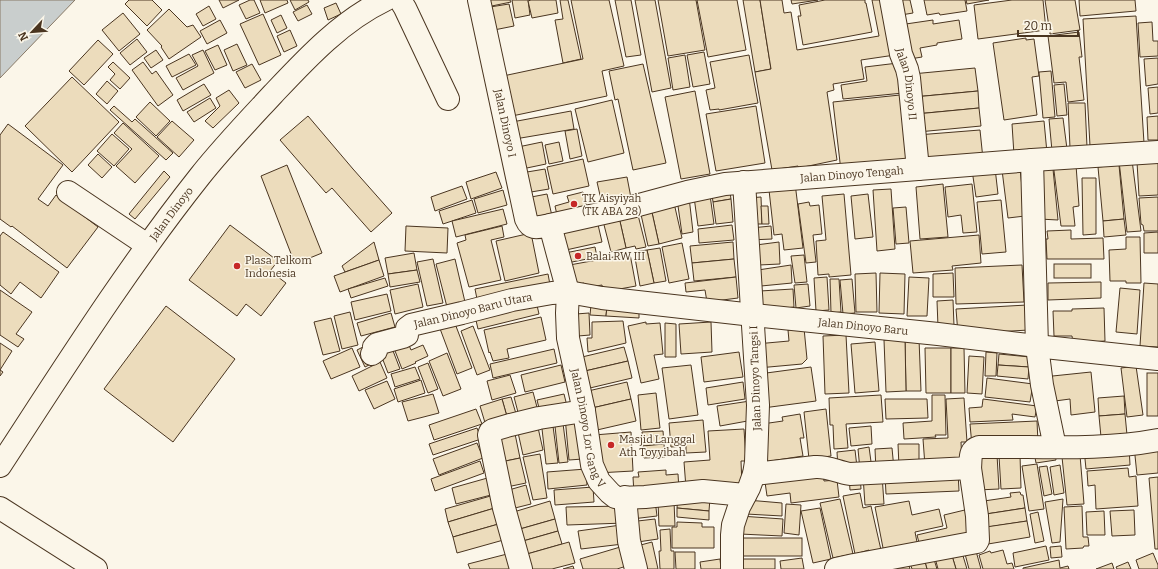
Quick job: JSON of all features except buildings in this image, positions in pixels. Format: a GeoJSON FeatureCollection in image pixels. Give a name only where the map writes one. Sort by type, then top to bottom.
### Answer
{"type":"FeatureCollection","features":[{"type":"Feature","properties":{"kind":"street"},"geometry":{"type":"LineString","coordinates":[[400,0],[448,99]]}},
{"type":"Feature","properties":{"kind":"street","name":"Jalan Dinoyo I"},"geometry":{"type":"LineString","coordinates":[[479,0],[526,219],[528,224],[531,226],[536,227],[550,225]]}},
{"type":"Feature","properties":{"kind":"street","name":"Jalan Dinoyo II"},"geometry":{"type":"LineString","coordinates":[[891,0],[901,54],[909,78],[918,169]]}},
{"type":"Feature","properties":{"kind":"street","name":"Jalan Dinoyo"},"geometry":{"type":"LineString","coordinates":[[0,466],[70,358],[147,246],[201,175],[237,132],[300,66],[374,2]]}},
{"type":"Feature","properties":{"kind":"street","name":"Jalan Dinoyo Tengah"},"geometry":{"type":"LineString","coordinates":[[550,225],[725,184],[1032,160],[1158,152]]}},
{"type":"Feature","properties":{"kind":"street"},"geometry":{"type":"LineString","coordinates":[[1032,160],[1037,346],[1042,385],[1055,447]]}},
{"type":"Feature","properties":{"kind":"street","name":"Jalan Dinoyo Tangsi I"},"geometry":{"type":"LineString","coordinates":[[732,569],[733,525],[739,507],[749,488],[756,462],[758,405],[744,182]]}},
{"type":"Feature","properties":{"kind":"street"},"geometry":{"type":"LineString","coordinates":[[68,192],[147,246]]}},
{"type":"Feature","properties":{"kind":"street","name":"Jalan Dinoyo Lor Gang V"},"geometry":{"type":"LineString","coordinates":[[550,225],[568,292],[568,338],[584,411],[590,456],[595,474],[599,481],[615,497],[703,491],[745,494]]}},
{"type":"Feature","properties":{"kind":"street","name":"Jalan Dinoyo Baru"},"geometry":{"type":"LineString","coordinates":[[568,292],[602,298],[753,316],[938,334],[1158,359]]}},
{"type":"Feature","properties":{"kind":"street","name":"Jalan Dinoyo Baru Utara"},"geometry":{"type":"LineString","coordinates":[[372,354],[376,351],[374,347],[377,344],[407,335],[406,328],[411,325],[512,300],[552,293],[568,292]]}},
{"type":"Feature","properties":{"kind":"street"},"geometry":{"type":"LineString","coordinates":[[521,569],[504,508],[489,435],[490,432],[492,430],[539,418],[584,411]]}},
{"type":"Feature","properties":{"kind":"street"},"geometry":{"type":"LineString","coordinates":[[836,569],[977,542],[977,516],[970,468],[972,452],[974,449],[979,447],[1055,447],[1123,444],[1158,440]]}},
{"type":"Feature","properties":{"kind":"street"},"geometry":{"type":"LineString","coordinates":[[754,474],[825,466],[850,474],[970,468]]}},
{"type":"Feature","properties":{"kind":"street"},"geometry":{"type":"LineString","coordinates":[[625,497],[629,541],[636,569]]}},
{"type":"Feature","properties":{"kind":"street"},"geometry":{"type":"LineString","coordinates":[[0,508],[96,569]]}},
{"type":"Feature","properties":{"kind":"shaded area"},"geometry":{"type":"Polygon","coordinates":[[[0,0],[75,0],[0,78],[0,0]]]}},
{"type":"Feature","properties":{"kind":"place","name":"TK Aisyiyah (TK ABA 28)"},"geometry":{"type":"Point","coordinates":[574,204]}},
{"type":"Feature","properties":{"kind":"place","name":"Balai RW III"},"geometry":{"type":"Point","coordinates":[578,256]}},
{"type":"Feature","properties":{"kind":"place","name":"Plasa Telkom Indonesia"},"geometry":{"type":"Point","coordinates":[237,266]}},
{"type":"Feature","properties":{"kind":"place","name":"Masjid Langgal Ath Toyyibah"},"geometry":{"type":"Point","coordinates":[611,445]}}]}
